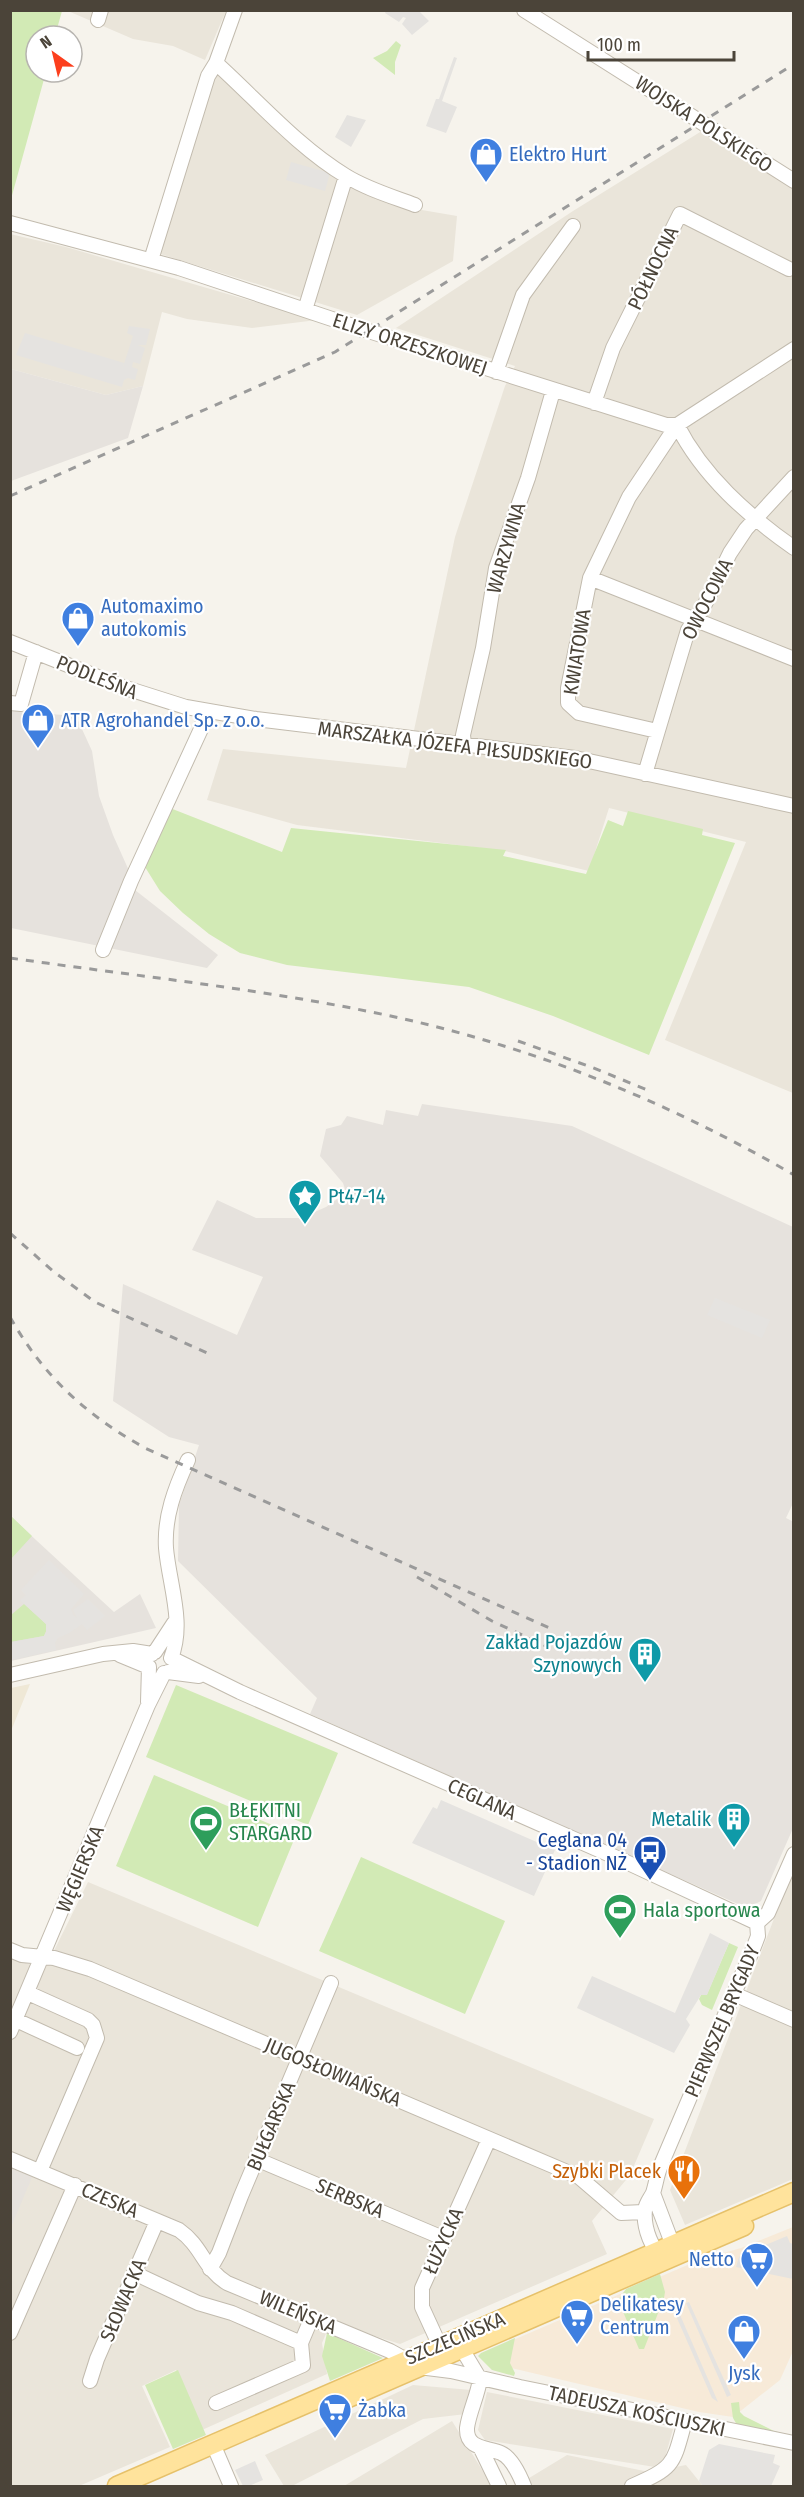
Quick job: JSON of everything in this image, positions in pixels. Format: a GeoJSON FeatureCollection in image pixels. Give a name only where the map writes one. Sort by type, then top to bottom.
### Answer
{"type":"FeatureCollection","features":[{"type":"Feature","properties":{"kind":"main road","name":"SZCZECIŃSKA"},"geometry":{"type":"LineString","coordinates":[[117,2487],[215,2449],[412,2363],[445,2357],[661,2256],[672,2243],[794,2192]]}},
{"type":"Feature","properties":{"kind":"main road","name":"SZCZECIŃSKA"},"geometry":{"type":"LineString","coordinates":[[445,2357],[661,2256],[794,2204]]}},
{"type":"Feature","properties":{"kind":"main road","name":"SZCZECIŃSKA"},"geometry":{"type":"LineString","coordinates":[[144,2487],[215,2449]]}},
{"type":"Feature","properties":{"kind":"street"},"geometry":{"type":"LineString","coordinates":[[152,260],[208,76],[216,63],[235,10]]}},
{"type":"Feature","properties":{"kind":"street","name":"WOJSKA POLSKIEGO"},"geometry":{"type":"LineString","coordinates":[[524,10],[794,181]]}},
{"type":"Feature","properties":{"kind":"street"},"geometry":{"type":"LineString","coordinates":[[216,63],[313,153],[346,176],[415,205]]}},
{"type":"Feature","properties":{"kind":"street"},"geometry":{"type":"LineString","coordinates":[[305,310],[346,176]]}},
{"type":"Feature","properties":{"kind":"street","name":"PÓŁNOCNA"},"geometry":{"type":"LineString","coordinates":[[594,403],[613,348],[680,214],[789,269]]}},
{"type":"Feature","properties":{"kind":"street","name":"ELIZY ORZESZKOWEJ"},"geometry":{"type":"LineString","coordinates":[[10,223],[152,260],[553,391],[666,425],[677,425]]}},
{"type":"Feature","properties":{"kind":"street"},"geometry":{"type":"LineString","coordinates":[[496,372],[523,295],[573,226]]}},
{"type":"Feature","properties":{"kind":"street"},"geometry":{"type":"LineString","coordinates":[[794,349],[677,425],[701,465],[754,518],[794,548]]}},
{"type":"Feature","properties":{"kind":"street","name":"WARZYWNA"},"geometry":{"type":"LineString","coordinates":[[464,744],[496,568],[528,478],[553,391]]}},
{"type":"Feature","properties":{"kind":"street","name":"KWIATOWA"},"geometry":{"type":"LineString","coordinates":[[657,731],[579,713],[568,703],[568,688],[590,579],[629,496],[677,425]]}},
{"type":"Feature","properties":{"kind":"street","name":"OWOCOWA"},"geometry":{"type":"LineString","coordinates":[[645,774],[693,619],[704,608],[730,553],[754,518],[794,477]]}},
{"type":"Feature","properties":{"kind":"street","name":"KWIATOWA"},"geometry":{"type":"LineString","coordinates":[[590,579],[794,658]]}},
{"type":"Feature","properties":{"kind":"street","name":"PODLEŚNA"},"geometry":{"type":"LineString","coordinates":[[10,642],[123,687],[186,707]]}},
{"type":"Feature","properties":{"kind":"street"},"geometry":{"type":"LineString","coordinates":[[16,703],[36,652]]}},
{"type":"Feature","properties":{"kind":"street","name":"MARSZAŁKA JÓZEFA PIŁSUDSKIEGO"},"geometry":{"type":"LineString","coordinates":[[186,707],[565,757],[794,807]]}},
{"type":"Feature","properties":{"kind":"street"},"geometry":{"type":"LineString","coordinates":[[103,950],[131,881],[201,729],[206,711]]}},
{"type":"Feature","properties":{"kind":"street","name":"WĘGIERSKA"},"geometry":{"type":"LineString","coordinates":[[13,2026],[148,1705],[168,1668],[175,1641],[175,1622],[166,1530],[173,1496],[188,1460]]}},
{"type":"Feature","properties":{"kind":"street"},"geometry":{"type":"LineString","coordinates":[[10,1675],[117,1653],[152,1658],[166,1652],[168,1668],[155,1673],[152,1658],[175,1622]]}},
{"type":"Feature","properties":{"kind":"street","name":"WĘGIERSKA"},"geometry":{"type":"LineString","coordinates":[[148,1705],[152,1658]]}},
{"type":"Feature","properties":{"kind":"street","name":"CEGLANA"},"geometry":{"type":"LineString","coordinates":[[168,1668],[207,1677],[624,1861],[757,1923]]}},
{"type":"Feature","properties":{"kind":"street","name":"PIERWSZEJ BRYGADY"},"geometry":{"type":"LineString","coordinates":[[644,2212],[653,2193],[661,2165],[758,1936],[757,1923],[768,1913],[794,1854]]}},
{"type":"Feature","properties":{"kind":"street","name":"JUGOSŁOWIAŃSKA"},"geometry":{"type":"LineString","coordinates":[[10,1950],[22,1955],[43,1957],[90,1969],[579,2177],[621,2213],[644,2212]]}},
{"type":"Feature","properties":{"kind":"street","name":"BUŁGARSKA"},"geometry":{"type":"LineString","coordinates":[[210,2269],[219,2253],[256,2159],[331,1983]]}},
{"type":"Feature","properties":{"kind":"street"},"geometry":{"type":"LineString","coordinates":[[28,1993],[88,2020],[93,2025],[97,2038],[40,2170]]}},
{"type":"Feature","properties":{"kind":"street"},"geometry":{"type":"LineString","coordinates":[[734,1994],[794,2020]]}},
{"type":"Feature","properties":{"kind":"street"},"geometry":{"type":"LineString","coordinates":[[13,2026],[77,2048]]}},
{"type":"Feature","properties":{"kind":"street","name":"ŁUŻYCKA"},"geometry":{"type":"LineString","coordinates":[[445,2357],[422,2307],[422,2288],[489,2139]]}},
{"type":"Feature","properties":{"kind":"street","name":"CZESKA"},"geometry":{"type":"LineString","coordinates":[[10,2159],[157,2221],[189,2237],[201,2253]]}},
{"type":"Feature","properties":{"kind":"street","name":"SERBSKA"},"geometry":{"type":"LineString","coordinates":[[256,2159],[443,2238]]}},
{"type":"Feature","properties":{"kind":"street"},"geometry":{"type":"LineString","coordinates":[[10,2334],[75,2185]]}},
{"type":"Feature","properties":{"kind":"street"},"geometry":{"type":"LineString","coordinates":[[653,2193],[672,2243]]}},
{"type":"Feature","properties":{"kind":"street"},"geometry":{"type":"LineString","coordinates":[[644,2212],[649,2235],[661,2256]]}},
{"type":"Feature","properties":{"kind":"street","name":"SŁOWACKA"},"geometry":{"type":"LineString","coordinates":[[90,2381],[97,2359],[157,2221]]}},
{"type":"Feature","properties":{"kind":"street"},"geometry":{"type":"LineString","coordinates":[[201,2253],[225,2235]]}},
{"type":"Feature","properties":{"kind":"street","name":"WILEŃSKA"},"geometry":{"type":"LineString","coordinates":[[201,2253],[210,2269],[227,2283],[390,2350],[412,2363]]}},
{"type":"Feature","properties":{"kind":"street"},"geometry":{"type":"LineString","coordinates":[[134,2273],[198,2303],[232,2313],[301,2343]]}},
{"type":"Feature","properties":{"kind":"street"},"geometry":{"type":"LineString","coordinates":[[216,2403],[303,2365],[301,2343],[312,2317]]}},
{"type":"Feature","properties":{"kind":"street"},"geometry":{"type":"LineString","coordinates":[[462,2349],[480,2379],[467,2430],[470,2441],[481,2449],[500,2452],[508,2458],[524,2487]]}},
{"type":"Feature","properties":{"kind":"street","name":"TADEUSZA KOŚCIUSZKI"},"geometry":{"type":"LineString","coordinates":[[445,2357],[480,2379],[794,2443]]}},
{"type":"Feature","properties":{"kind":"street"},"geometry":{"type":"LineString","coordinates":[[632,2487],[667,2468],[674,2459],[685,2421]]}},
{"type":"Feature","properties":{"kind":"street"},"geometry":{"type":"LineString","coordinates":[[215,2449],[231,2487]]}},
{"type":"Feature","properties":{"kind":"street"},"geometry":{"type":"LineString","coordinates":[[481,2449],[499,2487]]}},
{"type":"Feature","properties":{"kind":"shaded area"},"geometry":{"type":"Polygon","coordinates":[[[68,11],[226,11],[205,60],[173,46],[133,39],[68,11]]]}},
{"type":"Feature","properties":{"kind":"shaded area"},"geometry":{"type":"Polygon","coordinates":[[[386,11],[419,11],[429,21],[412,35],[402,24],[406,18],[403,17],[399,22],[385,13],[386,11]]]}},
{"type":"Feature","properties":{"kind":"shaded area"},"geometry":{"type":"Polygon","coordinates":[[[454,57],[457,58],[442,101],[457,107],[446,133],[426,126],[436,99],[439,99],[454,57]]]}},
{"type":"Feature","properties":{"kind":"shaded area"},"geometry":{"type":"Polygon","coordinates":[[[212,67],[311,156],[416,209],[457,216],[453,261],[357,315],[154,252],[212,67]]]}},
{"type":"Feature","properties":{"kind":"shaded area"},"geometry":{"type":"Polygon","coordinates":[[[347,115],[366,120],[351,147],[335,137],[347,115]]]}},
{"type":"Feature","properties":{"kind":"shaded area"},"geometry":{"type":"Polygon","coordinates":[[[705,129],[793,182],[793,1093],[665,1040],[746,842],[609,808],[589,871],[505,851],[297,825],[207,800],[223,749],[406,768],[455,537],[505,386],[515,366],[396,328],[573,211],[705,129]]]}},
{"type":"Feature","properties":{"kind":"shaded area"},"geometry":{"type":"Polygon","coordinates":[[[291,162],[330,173],[325,191],[286,180],[291,162]]]}},
{"type":"Feature","properties":{"kind":"shaded area"},"geometry":{"type":"Polygon","coordinates":[[[10,234],[66,247],[317,320],[252,328],[187,319],[162,312],[143,386],[106,395],[11,369],[10,234]]]}},
{"type":"Feature","properties":{"kind":"shaded area"},"geometry":{"type":"Polygon","coordinates":[[[129,326],[150,329],[146,345],[138,345],[145,348],[140,364],[133,362],[132,367],[138,369],[135,380],[128,378],[124,380],[122,387],[16,355],[25,333],[124,363],[122,370],[133,336],[127,333],[129,326]]]}},
{"type":"Feature","properties":{"kind":"shaded area"},"geometry":{"type":"Polygon","coordinates":[[[11,369],[106,395],[143,386],[128,438],[11,481],[11,369]]]}},
{"type":"Feature","properties":{"kind":"shaded area"},"geometry":{"type":"Polygon","coordinates":[[[11,711],[76,716],[92,751],[99,796],[130,873],[126,883],[218,955],[207,968],[11,928],[11,711]]]}},
{"type":"Feature","properties":{"kind":"shaded area"},"geometry":{"type":"Polygon","coordinates":[[[422,1104],[572,1126],[793,1227],[794,1501],[786,1518],[794,1522],[794,1826],[761,1901],[747,1908],[310,1714],[317,1698],[178,1561],[179,1505],[199,1445],[169,1437],[113,1401],[123,1284],[237,1335],[263,1277],[192,1250],[217,1200],[256,1218],[301,1218],[326,1207],[343,1195],[345,1189],[343,1183],[320,1156],[326,1129],[341,1125],[347,1116],[383,1125],[386,1110],[418,1116],[422,1104]]]}},
{"type":"Feature","properties":{"kind":"shaded area"},"geometry":{"type":"Polygon","coordinates":[[[715,1298],[770,1320],[762,1338],[707,1315],[715,1298]]]}},
{"type":"Feature","properties":{"kind":"shaded area"},"geometry":{"type":"Polygon","coordinates":[[[10,1516],[114,1612],[140,1594],[156,1628],[11,1661],[10,1516]]]}},
{"type":"Feature","properties":{"kind":"shaded area"},"geometry":{"type":"Polygon","coordinates":[[[49,1560],[84,1594],[71,1609],[73,1615],[77,1618],[73,1610],[88,1599],[105,1616],[87,1630],[82,1624],[58,1638],[55,1643],[56,1650],[11,1660],[11,1642],[44,1636],[46,1632],[46,1624],[20,1600],[26,1595],[21,1590],[49,1560]]]}},
{"type":"Feature","properties":{"kind":"shaded area"},"geometry":{"type":"Polygon","coordinates":[[[30,1684],[11,1731],[11,1688],[30,1684]]]}},
{"type":"Feature","properties":{"kind":"shaded area"},"geometry":{"type":"Polygon","coordinates":[[[441,1800],[555,1850],[534,1896],[412,1843],[433,1807],[437,1809],[441,1800]]]}},
{"type":"Feature","properties":{"kind":"shaded area"},"geometry":{"type":"Polygon","coordinates":[[[793,1869],[793,2179],[685,2225],[670,2190],[793,1869]]]}},
{"type":"Feature","properties":{"kind":"shaded area"},"geometry":{"type":"Polygon","coordinates":[[[88,1882],[654,2119],[630,2175],[592,2221],[607,2254],[400,2344],[331,2322],[322,2343],[327,2374],[202,2430],[176,2370],[142,2386],[170,2447],[79,2486],[11,2486],[11,1956],[44,1971],[88,1882]]]}},
{"type":"Feature","properties":{"kind":"shaded area"},"geometry":{"type":"Polygon","coordinates":[[[710,1933],[729,1943],[707,1995],[701,1995],[686,2019],[690,2025],[674,2053],[577,2008],[592,1976],[675,2013],[710,1933]]]}},
{"type":"Feature","properties":{"kind":"shaded area"},"geometry":{"type":"Polygon","coordinates":[[[11,2168],[33,2175],[11,2227],[10,2170],[11,2168]]]}},
{"type":"Feature","properties":{"kind":"shaded area"},"geometry":{"type":"Polygon","coordinates":[[[793,2227],[793,2351],[780,2380],[733,2417],[699,2412],[494,2364],[483,2353],[699,2260],[741,2248],[793,2227]]]}},
{"type":"Feature","properties":{"kind":"shaded area"},"geometry":{"type":"Polygon","coordinates":[[[787,2236],[793,2244],[793,2279],[736,2267],[739,2257],[745,2254],[756,2257],[754,2250],[787,2236]]]}},
{"type":"Feature","properties":{"kind":"shaded area"},"geometry":{"type":"Polygon","coordinates":[[[689,2302],[731,2395],[727,2397],[686,2303],[689,2302]]]}},
{"type":"Feature","properties":{"kind":"shaded area"},"geometry":{"type":"Polygon","coordinates":[[[677,2308],[718,2402],[712,2398],[673,2309],[677,2308]]]}},
{"type":"Feature","properties":{"kind":"shaded area"},"geometry":{"type":"Polygon","coordinates":[[[413,2385],[471,2390],[466,2414],[423,2419],[292,2486],[284,2486],[265,2455],[413,2385]]]}},
{"type":"Feature","properties":{"kind":"shaded area"},"geometry":{"type":"Polygon","coordinates":[[[487,2392],[673,2429],[664,2461],[655,2467],[485,2440],[478,2430],[487,2392]]]}},
{"type":"Feature","properties":{"kind":"shaded area"},"geometry":{"type":"Polygon","coordinates":[[[452,2421],[492,2486],[344,2486],[452,2421]]]}},
{"type":"Feature","properties":{"kind":"shaded area"},"geometry":{"type":"Polygon","coordinates":[[[719,2444],[775,2455],[773,2463],[780,2466],[771,2486],[703,2486],[699,2481],[709,2450],[719,2444]]]}},
{"type":"Feature","properties":{"kind":"shaded area"},"geometry":{"type":"Polygon","coordinates":[[[567,2455],[649,2472],[686,2465],[703,2486],[516,2486],[567,2455]]]}},
{"type":"Feature","properties":{"kind":"shaded area"},"geometry":{"type":"Polygon","coordinates":[[[255,2461],[263,2480],[243,2486],[235,2470],[255,2461]]]}},
{"type":"Feature","properties":{"kind":"green space"},"geometry":{"type":"Polygon","coordinates":[[[11,10],[62,11],[58,24],[24,24],[24,84],[43,84],[11,199],[11,10]]]}},
{"type":"Feature","properties":{"kind":"green space"},"geometry":{"type":"Polygon","coordinates":[[[396,41],[401,45],[395,62],[395,75],[373,58],[387,51],[396,41]]]}},
{"type":"Feature","properties":{"kind":"green space"},"geometry":{"type":"Polygon","coordinates":[[[170,808],[282,852],[291,828],[506,850],[503,856],[586,874],[608,820],[623,826],[628,811],[703,829],[702,835],[735,843],[649,1055],[553,1016],[469,987],[287,965],[240,953],[209,934],[183,913],[160,891],[145,867],[170,808]]]}},
{"type":"Feature","properties":{"kind":"green space"},"geometry":{"type":"Polygon","coordinates":[[[11,1516],[32,1536],[10,1559],[11,1516]]]}},
{"type":"Feature","properties":{"kind":"green space"},"geometry":{"type":"Polygon","coordinates":[[[24,1604],[46,1624],[47,1629],[44,1636],[11,1642],[11,1615],[24,1604]]]}},
{"type":"Feature","properties":{"kind":"green space"},"geometry":{"type":"Polygon","coordinates":[[[176,1685],[338,1753],[308,1825],[146,1757],[176,1685]]]}},
{"type":"Feature","properties":{"kind":"green space","name":"BŁĘKITNI STARGARD"},"geometry":{"type":"Polygon","coordinates":[[[154,1775],[296,1835],[258,1927],[116,1866],[154,1775]]]}},
{"type":"Feature","properties":{"kind":"green space"},"geometry":{"type":"Polygon","coordinates":[[[361,1857],[505,1921],[465,2014],[319,1951],[361,1857]]]}},
{"type":"Feature","properties":{"kind":"green space"},"geometry":{"type":"Polygon","coordinates":[[[729,1943],[738,1947],[712,2010],[702,2005],[699,1999],[701,1995],[707,1994],[729,1943]]]}},
{"type":"Feature","properties":{"kind":"green space"},"geometry":{"type":"Polygon","coordinates":[[[660,2274],[665,2292],[664,2298],[644,2349],[639,2349],[618,2300],[626,2289],[660,2274]]]}},
{"type":"Feature","properties":{"kind":"green space"},"geometry":{"type":"Polygon","coordinates":[[[327,2333],[383,2358],[330,2381],[322,2356],[327,2333]]]}},
{"type":"Feature","properties":{"kind":"green space"},"geometry":{"type":"Polygon","coordinates":[[[515,2338],[510,2363],[515,2373],[514,2376],[492,2370],[478,2356],[481,2353],[515,2338]]]}},
{"type":"Feature","properties":{"kind":"green space"},"geometry":{"type":"Polygon","coordinates":[[[178,2370],[206,2435],[173,2449],[145,2385],[178,2370]]]}},
{"type":"Feature","properties":{"kind":"green space"},"geometry":{"type":"Polygon","coordinates":[[[739,2402],[740,2412],[744,2416],[774,2431],[786,2434],[737,2425],[733,2418],[731,2403],[739,2402]]]}},
{"type":"Feature","properties":{"kind":"railway"},"geometry":{"type":"LineString","coordinates":[[10,496],[335,352],[794,64]]}},
{"type":"Feature","properties":{"kind":"railway"},"geometry":{"type":"LineString","coordinates":[[10,958],[307,1000],[404,1019],[506,1046],[605,1082],[653,1103],[701,1125],[794,1175]]}},
{"type":"Feature","properties":{"kind":"railway"},"geometry":{"type":"LineString","coordinates":[[518,1041],[650,1091]]}},
{"type":"Feature","properties":{"kind":"railway"},"geometry":{"type":"LineString","coordinates":[[10,1233],[54,1272],[95,1302],[207,1353]]}},
{"type":"Feature","properties":{"kind":"railway"},"geometry":{"type":"LineString","coordinates":[[10,1317],[37,1358],[68,1393],[104,1422],[145,1448],[554,1630]]}},
{"type":"Feature","properties":{"kind":"railway"},"geometry":{"type":"LineString","coordinates":[[417,1577],[492,1621],[546,1646]]}},
{"type":"Feature","properties":{"kind":"place","name":"Elektro Hurt"},"geometry":{"type":"Point","coordinates":[486,183]}},
{"type":"Feature","properties":{"kind":"place","name":"Automaximo autokomis"},"geometry":{"type":"Point","coordinates":[78,647]}},
{"type":"Feature","properties":{"kind":"place","name":"ATR Agrohandel Sp. z o.o."},"geometry":{"type":"Point","coordinates":[38,749]}},
{"type":"Feature","properties":{"kind":"place","name":"Pt47-14"},"geometry":{"type":"Point","coordinates":[305,1225]}},
{"type":"Feature","properties":{"kind":"place","name":"Zakład Pojazdów Szynowych"},"geometry":{"type":"Point","coordinates":[645,1683]}},
{"type":"Feature","properties":{"kind":"place","name":"Metalik"},"geometry":{"type":"Point","coordinates":[734,1848]}},
{"type":"Feature","properties":{"kind":"place","name":"BŁĘKITNI STARGARD"},"geometry":{"type":"Point","coordinates":[206,1851]}},
{"type":"Feature","properties":{"kind":"place","name":"Ceglana 04 - Stadion NŻ"},"geometry":{"type":"Point","coordinates":[650,1881]}},
{"type":"Feature","properties":{"kind":"place","name":"Hala sportowa"},"geometry":{"type":"Point","coordinates":[620,1939]}},
{"type":"Feature","properties":{"kind":"place","name":"Szybki Placek"},"geometry":{"type":"Point","coordinates":[684,2200]}},
{"type":"Feature","properties":{"kind":"place","name":"Netto"},"geometry":{"type":"Point","coordinates":[757,2288]}},
{"type":"Feature","properties":{"kind":"place","name":"Delikatesy Centrum"},"geometry":{"type":"Point","coordinates":[577,2345]}},
{"type":"Feature","properties":{"kind":"place","name":"Jysk"},"geometry":{"type":"Point","coordinates":[744,2360]}},
{"type":"Feature","properties":{"kind":"place","name":"Żabka"},"geometry":{"type":"Point","coordinates":[335,2439]}}]}
